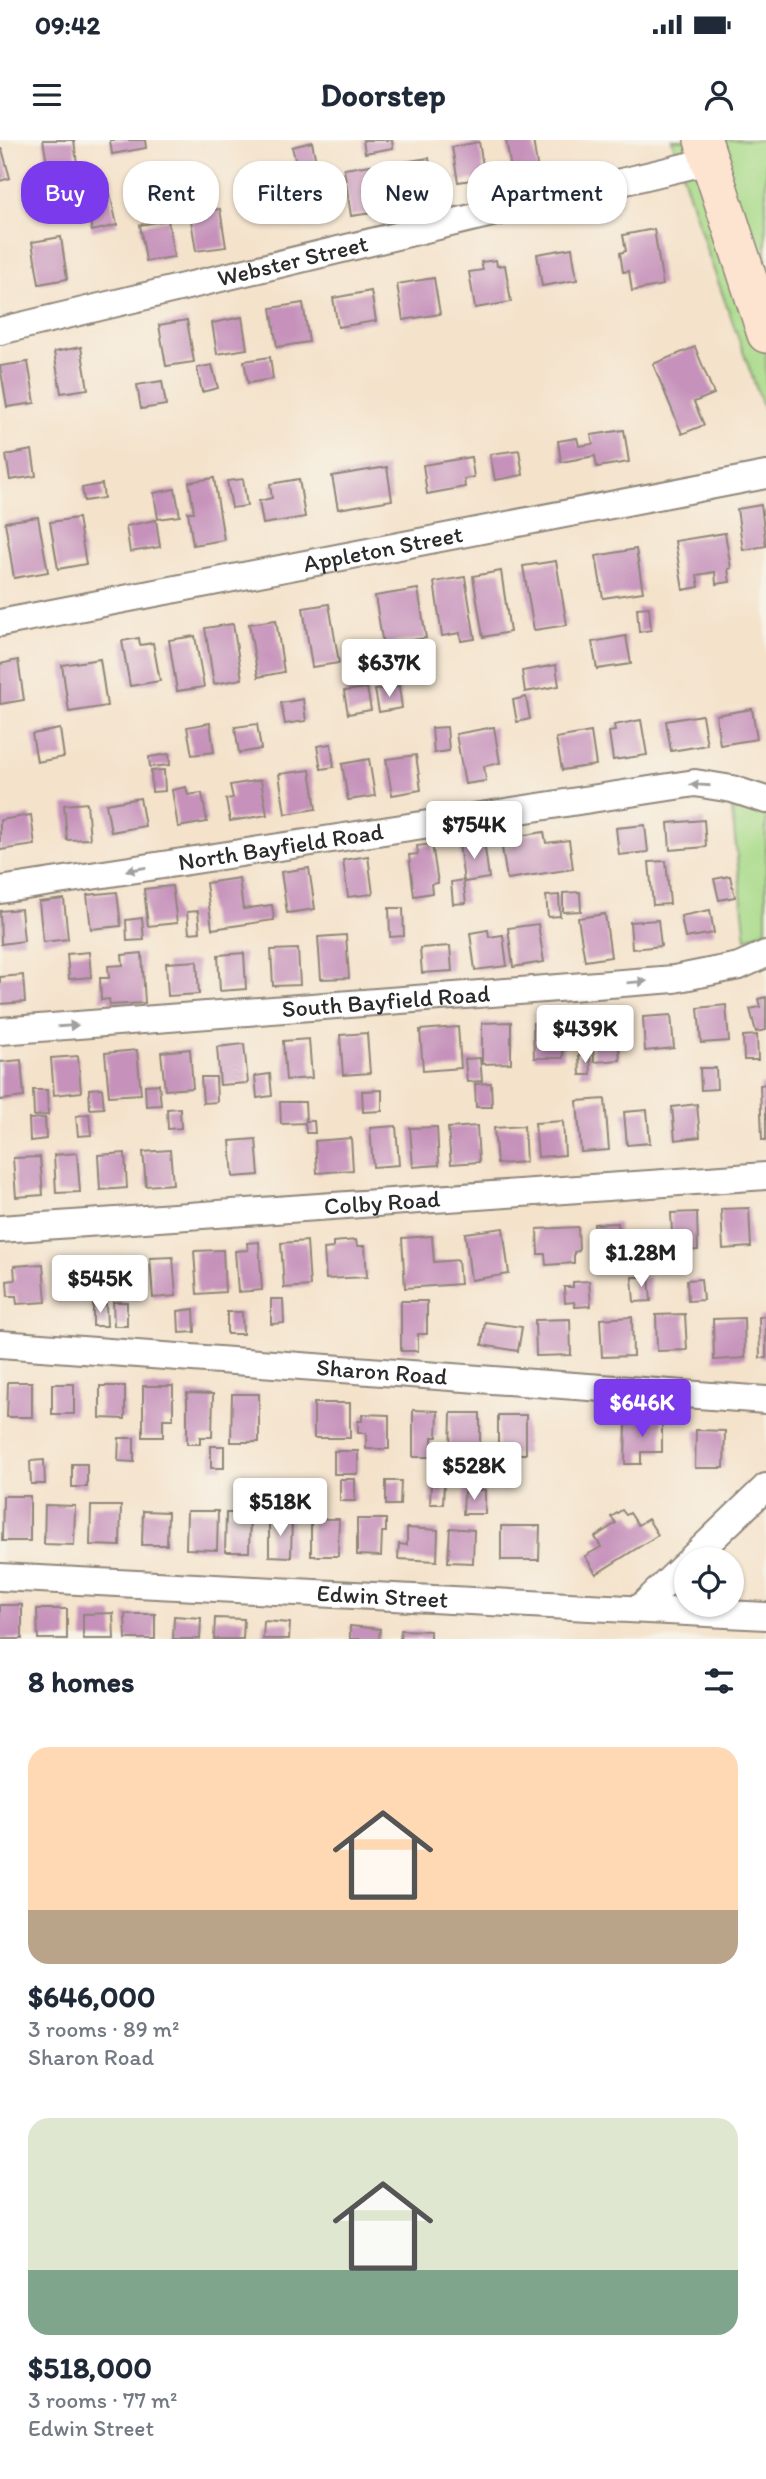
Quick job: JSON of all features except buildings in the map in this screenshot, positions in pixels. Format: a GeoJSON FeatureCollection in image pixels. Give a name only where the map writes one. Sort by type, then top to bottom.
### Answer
{"type":"FeatureCollection","features":[{"type":"Feature","properties":{"kind":"main road"},"geometry":{"type":"LineString","coordinates":[[706,150],[766,334]]}},
{"type":"Feature","properties":{"kind":"street","name":"Webster Street"},"geometry":{"type":"LineString","coordinates":[[0,331],[706,150]]}},
{"type":"Feature","properties":{"kind":"street","name":"Appleton Street"},"geometry":{"type":"LineString","coordinates":[[0,623],[766,475]]}},
{"type":"Feature","properties":{"kind":"street","name":"North Bayfield Road"},"geometry":{"type":"LineString","coordinates":[[0,890],[695,783],[732,789],[766,800]]}},
{"type":"Feature","properties":{"kind":"street","name":"South Bayfield Road"},"geometry":{"type":"LineString","coordinates":[[0,1031],[674,979],[739,966],[766,954]]}},
{"type":"Feature","properties":{"kind":"street","name":"Colby Road"},"geometry":{"type":"LineString","coordinates":[[0,1229],[766,1176]]}},
{"type":"Feature","properties":{"kind":"street","name":"Sharon Road"},"geometry":{"type":"LineString","coordinates":[[0,1344],[766,1400]]}},
{"type":"Feature","properties":{"kind":"street"},"geometry":{"type":"LineString","coordinates":[[704,1547],[766,1487]]}},
{"type":"Feature","properties":{"kind":"street"},"geometry":{"type":"LineString","coordinates":[[639,1609],[674,1575]]}},
{"type":"Feature","properties":{"kind":"street","name":"Edwin Street"},"geometry":{"type":"LineString","coordinates":[[0,1577],[766,1616]]}},
{"type":"Feature","properties":{"kind":"green space"},"geometry":{"type":"Polygon","coordinates":[[[672,140],[766,140],[766,415],[707,251],[672,140]]]}},
{"type":"Feature","properties":{"kind":"green space"},"geometry":{"type":"Polygon","coordinates":[[[731,801],[766,815],[766,930],[746,939],[731,801]]]}}]}
